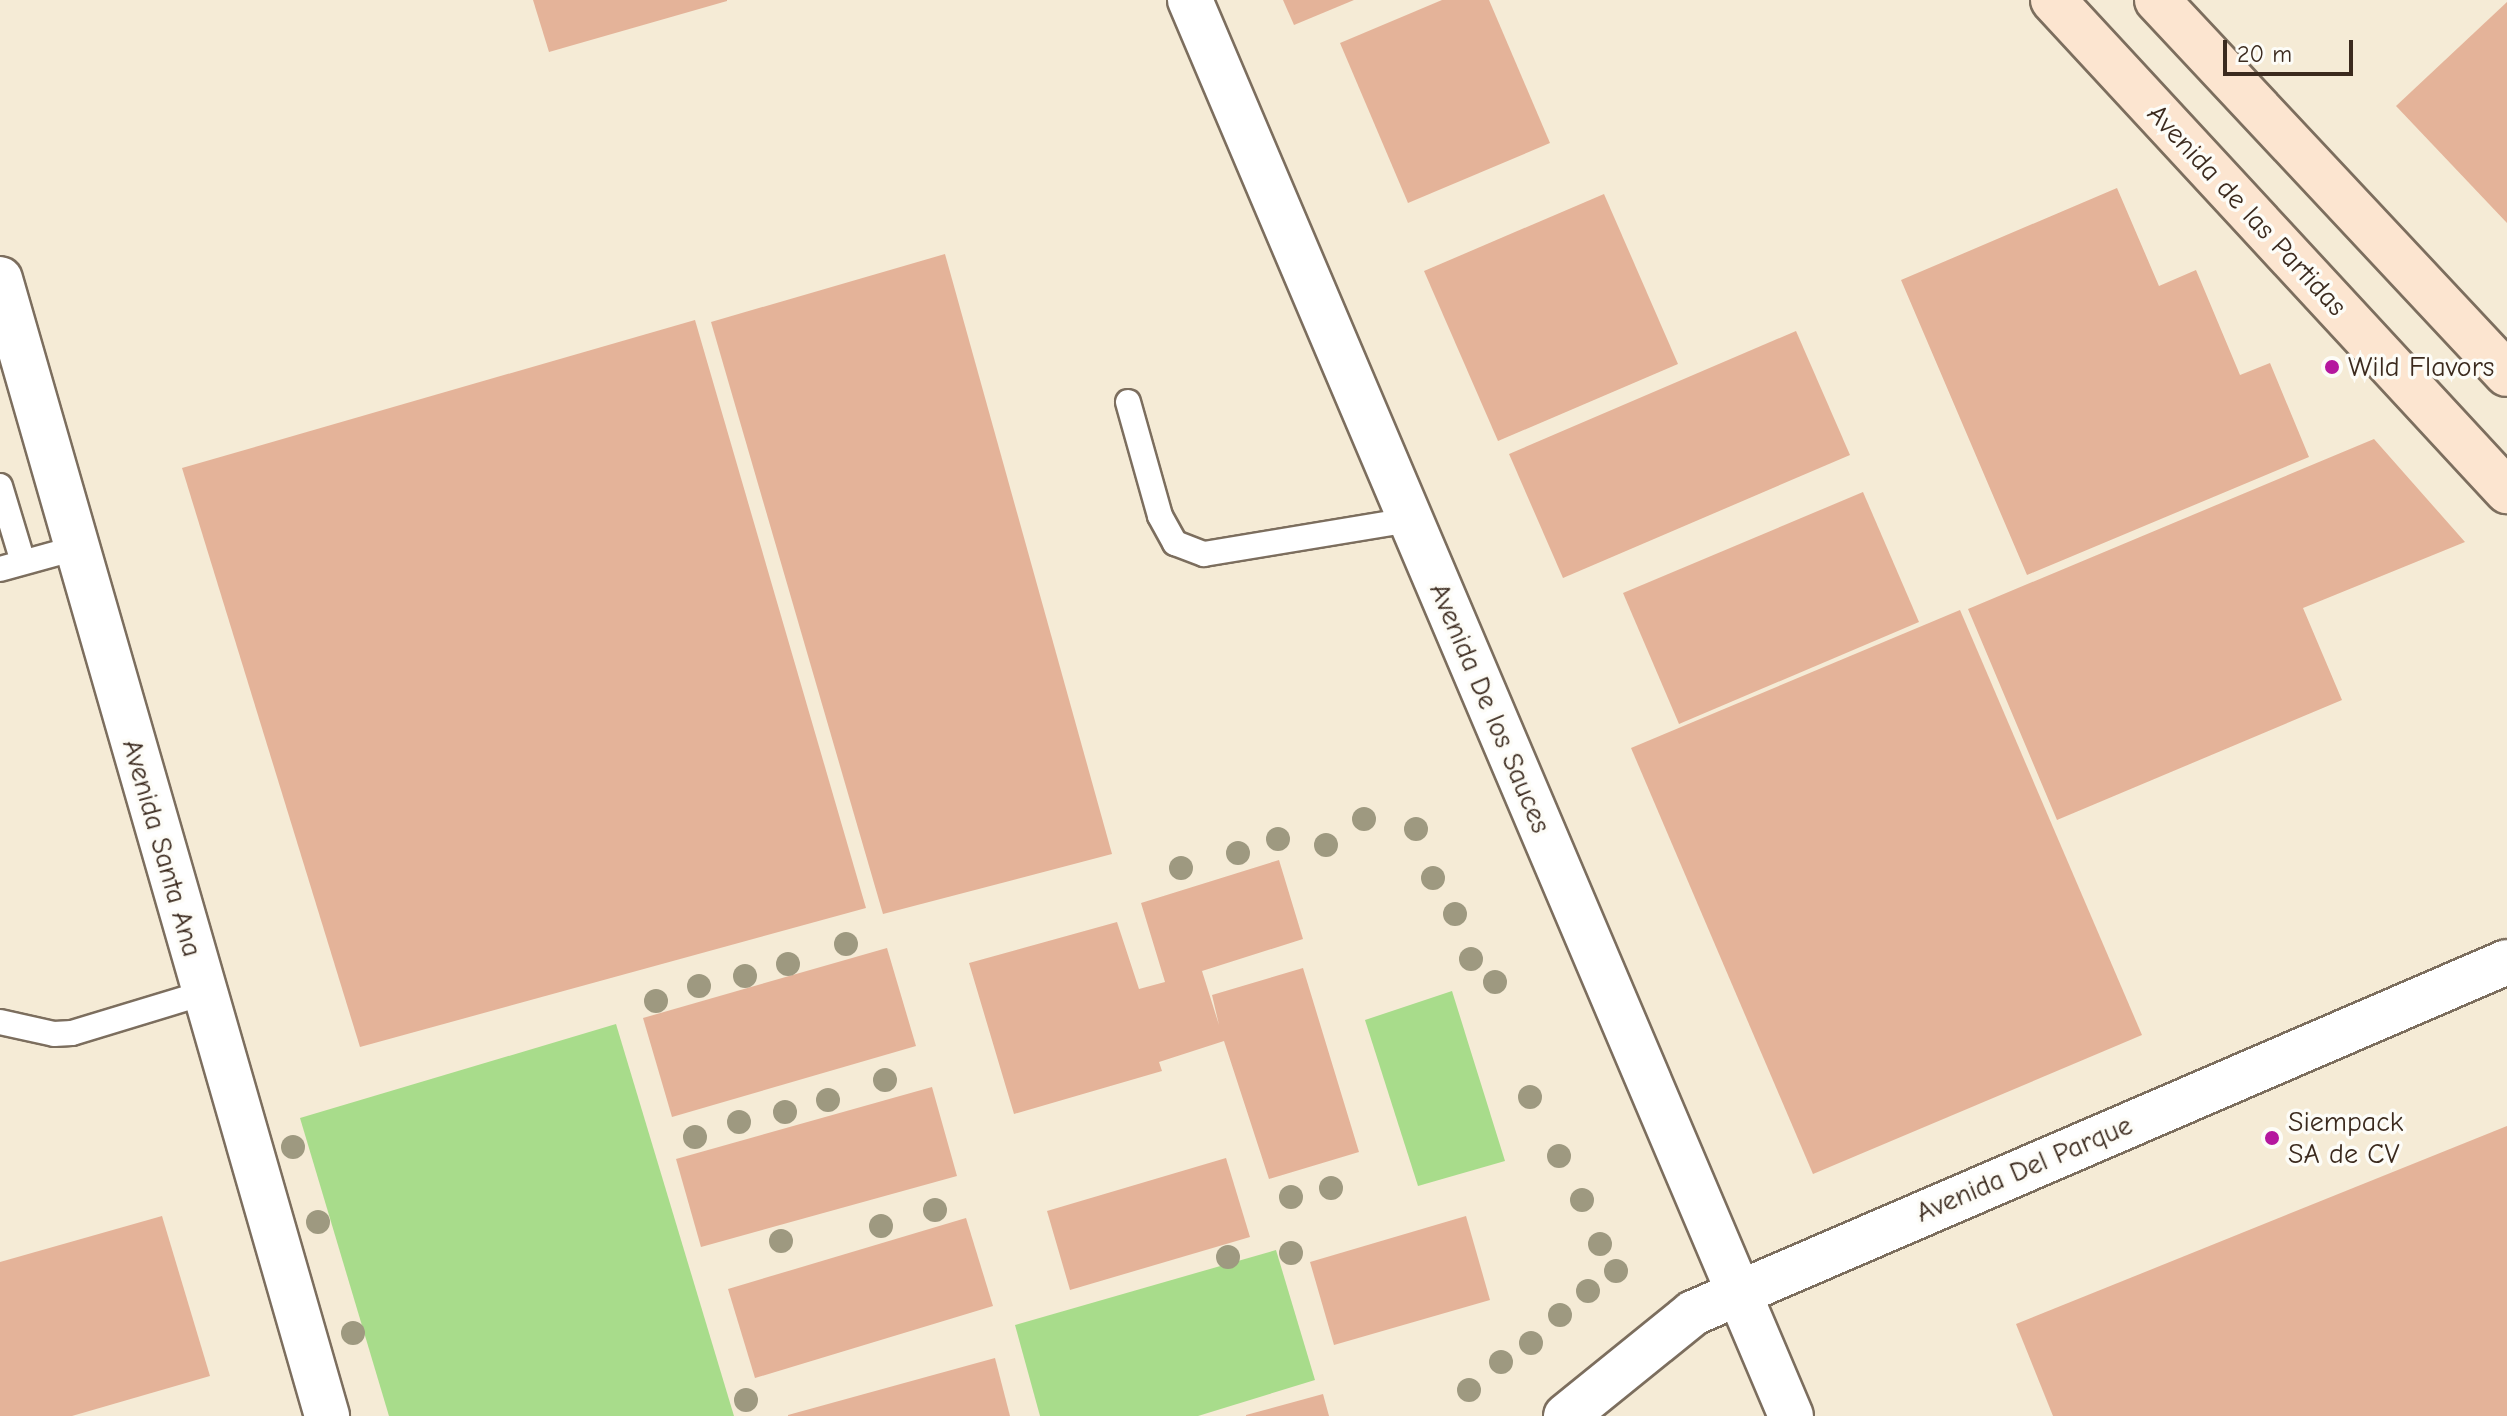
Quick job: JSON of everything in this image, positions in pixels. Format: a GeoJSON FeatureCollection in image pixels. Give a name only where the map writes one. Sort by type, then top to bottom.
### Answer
{"type":"FeatureCollection","features":[{"type":"Feature","properties":{"kind":"main road","name":"Avenida de las Partidas"},"geometry":{"type":"LineString","coordinates":[[2053,0],[2507,491]]}},
{"type":"Feature","properties":{"kind":"main road"},"geometry":{"type":"LineString","coordinates":[[2157,0],[2507,374]]}},
{"type":"Feature","properties":{"kind":"street","name":"Avenida De los Sauces"},"geometry":{"type":"LineString","coordinates":[[1190,0],[1791,1416]]}},
{"type":"Feature","properties":{"kind":"street","name":"Avenida Santa Ana"},"geometry":{"type":"LineString","coordinates":[[0,279],[327,1416]]}},
{"type":"Feature","properties":{"kind":"street","name":"Avenida Del Parque"},"geometry":{"type":"LineString","coordinates":[[1566,1416],[1693,1313],[2507,962]]}},
{"type":"Feature","properties":{"kind":"lane"},"geometry":{"type":"LineString","coordinates":[[1128,402],[1160,516],[1175,543],[1204,554],[1410,520]]}},
{"type":"Feature","properties":{"kind":"lane"},"geometry":{"type":"LineString","coordinates":[[0,486],[12,566],[76,548]]}},
{"type":"Feature","properties":{"kind":"lane"},"geometry":{"type":"LineString","coordinates":[[0,1022],[54,1034],[72,1033],[204,993]]}},
{"type":"Feature","properties":{"kind":"green space"},"geometry":{"type":"Polygon","coordinates":[[[1452,991],[1505,1161],[1418,1186],[1365,1020],[1452,991]]]}},
{"type":"Feature","properties":{"kind":"green space"},"geometry":{"type":"Polygon","coordinates":[[[616,1024],[734,1416],[389,1416],[300,1118],[616,1024]]]}},
{"type":"Feature","properties":{"kind":"green space"},"geometry":{"type":"Polygon","coordinates":[[[1276,1250],[1315,1380],[1198,1416],[1040,1416],[1015,1325],[1276,1250]]]}},
{"type":"Feature","properties":{"kind":"building"},"geometry":{"type":"Polygon","coordinates":[[[533,0],[727,0],[727,1],[549,52],[533,0]]]}},
{"type":"Feature","properties":{"kind":"building"},"geometry":{"type":"Polygon","coordinates":[[[1283,0],[1354,0],[1294,25],[1283,0]]]}},
{"type":"Feature","properties":{"kind":"building"},"geometry":{"type":"Polygon","coordinates":[[[1442,0],[1489,0],[1550,143],[1408,203],[1340,43],[1442,0]]]}},
{"type":"Feature","properties":{"kind":"building"},"geometry":{"type":"Polygon","coordinates":[[[2507,2],[2507,223],[2396,106],[2507,2]]]}},
{"type":"Feature","properties":{"kind":"building"},"geometry":{"type":"Polygon","coordinates":[[[2117,188],[2159,286],[2196,270],[2240,375],[2270,363],[2309,457],[2027,575],[1901,280],[2117,188]]]}},
{"type":"Feature","properties":{"kind":"building"},"geometry":{"type":"Polygon","coordinates":[[[1604,194],[1678,364],[1498,441],[1424,271],[1604,194]]]}},
{"type":"Feature","properties":{"kind":"building"},"geometry":{"type":"Polygon","coordinates":[[[945,254],[1112,854],[883,914],[711,322],[945,254]]]}},
{"type":"Feature","properties":{"kind":"building"},"geometry":{"type":"Polygon","coordinates":[[[695,320],[866,908],[360,1047],[182,468],[695,320]]]}},
{"type":"Feature","properties":{"kind":"building"},"geometry":{"type":"Polygon","coordinates":[[[1796,331],[1850,455],[1563,578],[1509,454],[1796,331]]]}},
{"type":"Feature","properties":{"kind":"building"},"geometry":{"type":"Polygon","coordinates":[[[2374,439],[2465,542],[2303,608],[2342,700],[2057,820],[1968,609],[2374,439]]]}},
{"type":"Feature","properties":{"kind":"building"},"geometry":{"type":"Polygon","coordinates":[[[1863,492],[1919,622],[1679,724],[1623,593],[1863,492]]]}},
{"type":"Feature","properties":{"kind":"building"},"geometry":{"type":"Polygon","coordinates":[[[1960,610],[2142,1035],[1813,1174],[1631,748],[1960,610]]]}},
{"type":"Feature","properties":{"kind":"building"},"geometry":{"type":"Polygon","coordinates":[[[1279,860],[1303,939],[1202,971],[1219,1025],[1212,995],[1303,968],[1359,1152],[1269,1179],[1224,1041],[1159,1062],[1162,1071],[1014,1114],[969,963],[1117,922],[1139,989],[1165,982],[1141,903],[1279,860]]]}},
{"type":"Feature","properties":{"kind":"building"},"geometry":{"type":"Polygon","coordinates":[[[887,948],[916,1046],[672,1117],[643,1018],[887,948]]]}},
{"type":"Feature","properties":{"kind":"building"},"geometry":{"type":"Polygon","coordinates":[[[932,1087],[957,1176],[701,1247],[676,1159],[932,1087]]]}},
{"type":"Feature","properties":{"kind":"building"},"geometry":{"type":"Polygon","coordinates":[[[2507,1126],[2507,1416],[2053,1416],[2016,1324],[2507,1126]]]}},
{"type":"Feature","properties":{"kind":"building"},"geometry":{"type":"Polygon","coordinates":[[[1226,1158],[1250,1237],[1070,1290],[1047,1211],[1226,1158]]]}},
{"type":"Feature","properties":{"kind":"building"},"geometry":{"type":"Polygon","coordinates":[[[162,1216],[210,1376],[72,1416],[0,1416],[0,1262],[162,1216]]]}},
{"type":"Feature","properties":{"kind":"building"},"geometry":{"type":"Polygon","coordinates":[[[1466,1216],[1490,1300],[1334,1345],[1310,1262],[1466,1216]]]}},
{"type":"Feature","properties":{"kind":"building"},"geometry":{"type":"Polygon","coordinates":[[[966,1218],[993,1306],[755,1378],[728,1289],[966,1218]]]}},
{"type":"Feature","properties":{"kind":"building"},"geometry":{"type":"Polygon","coordinates":[[[995,1358],[1010,1416],[788,1416],[788,1415],[995,1358]]]}},
{"type":"Feature","properties":{"kind":"building"},"geometry":{"type":"Polygon","coordinates":[[[1323,1394],[1329,1416],[1246,1416],[1246,1415],[1323,1394]]]}},
{"type":"Feature","properties":{"kind":"place","name":"Wild Flavors"},"geometry":{"type":"Point","coordinates":[2332,367]}},
{"type":"Feature","properties":{"kind":"place","name":"Siempack SA de CV"},"geometry":{"type":"Point","coordinates":[2272,1138]}}]}
